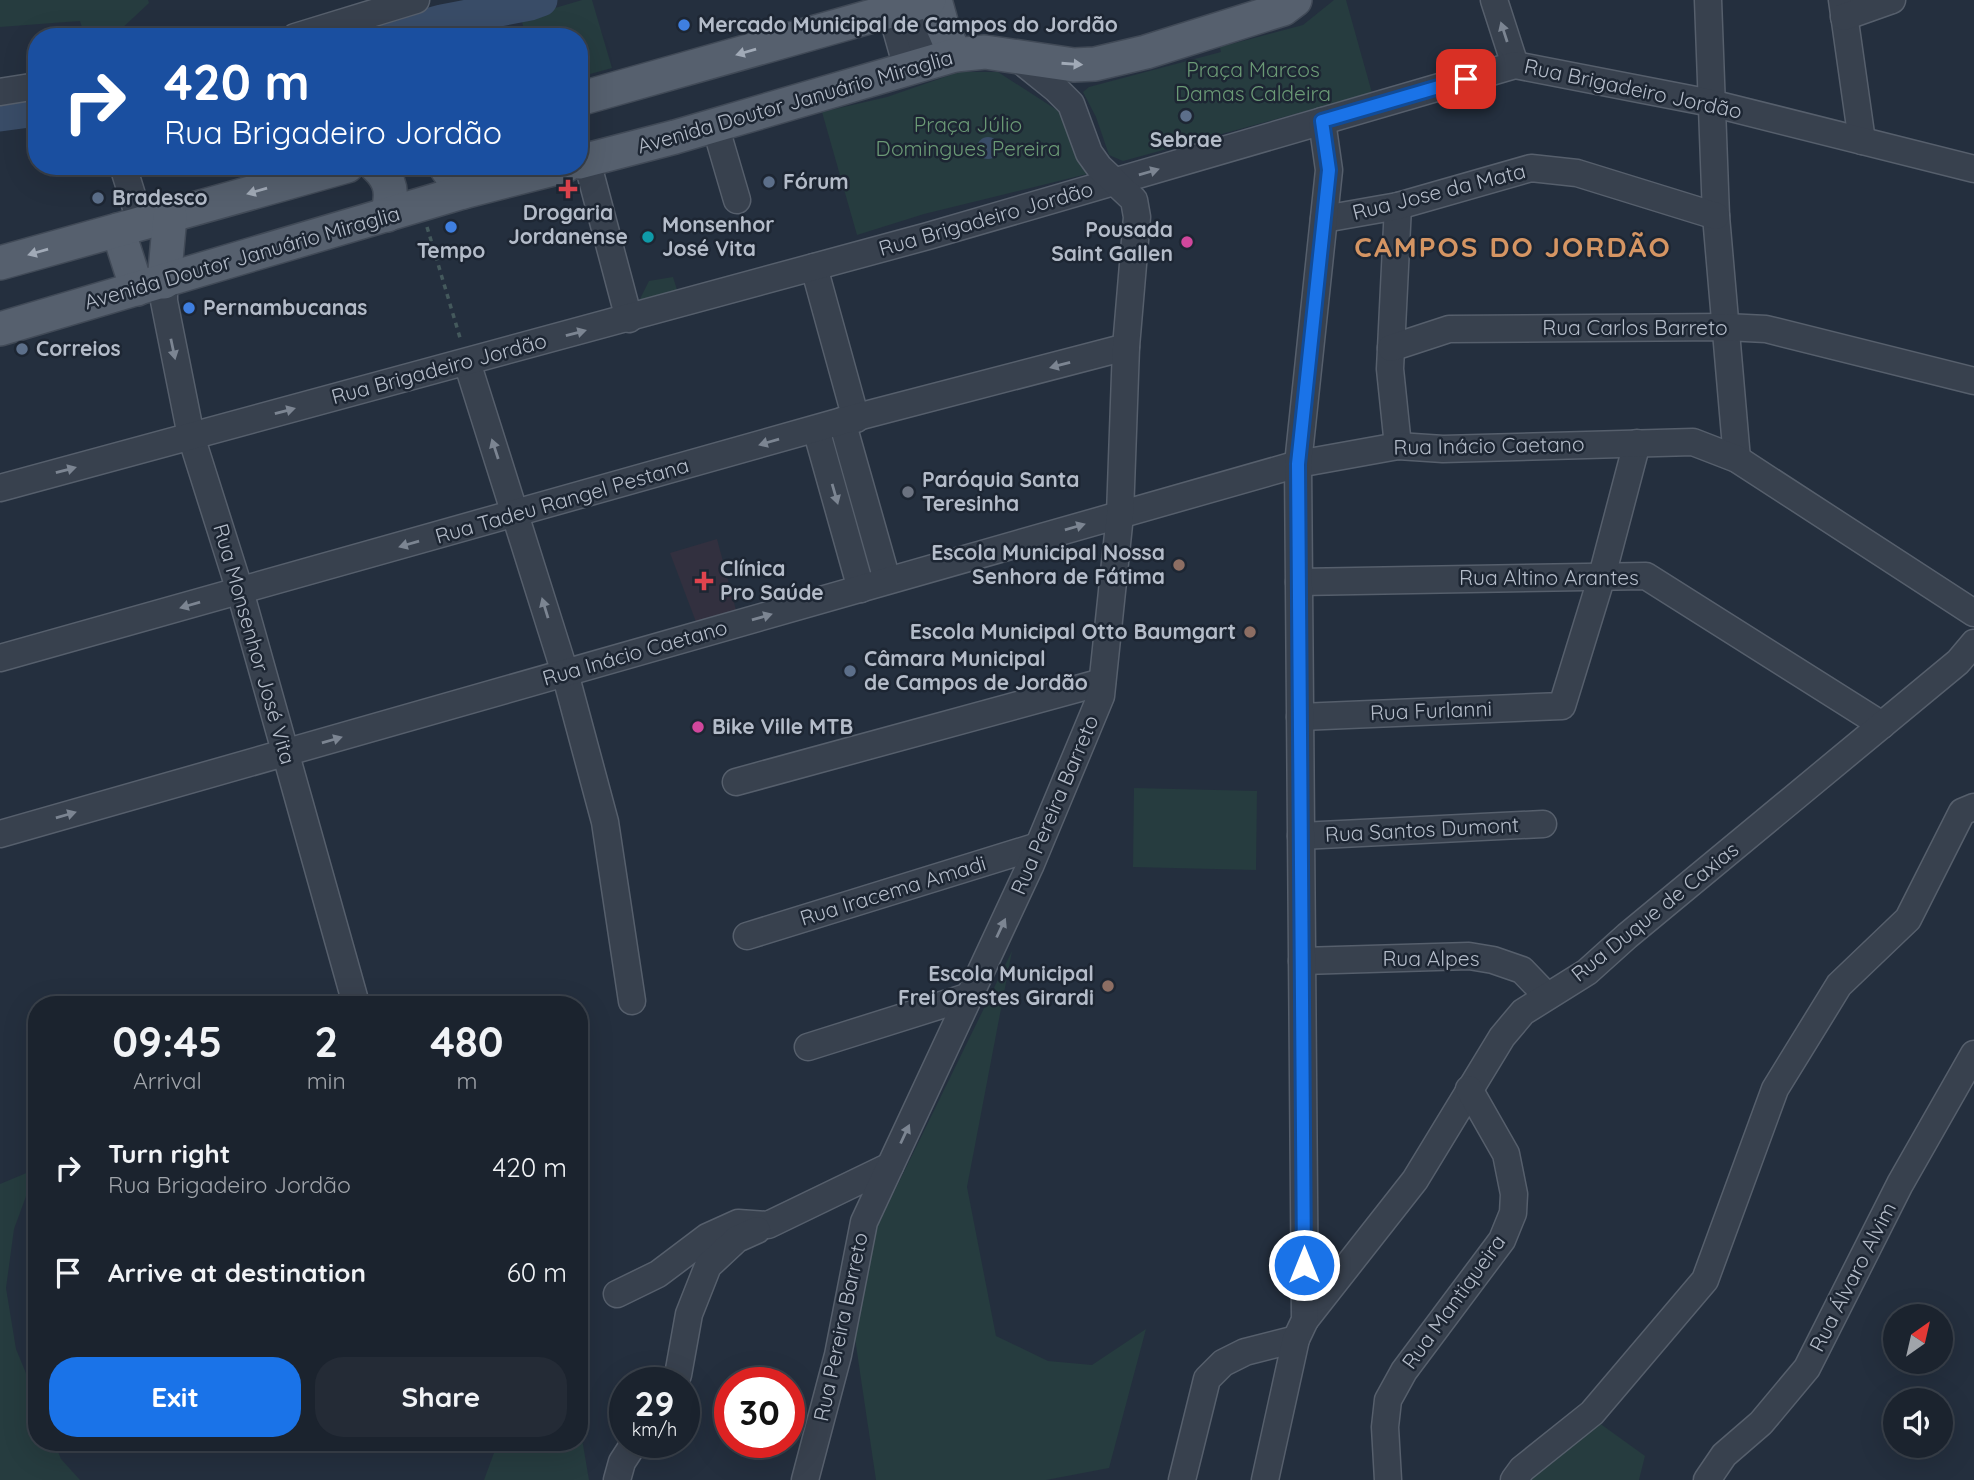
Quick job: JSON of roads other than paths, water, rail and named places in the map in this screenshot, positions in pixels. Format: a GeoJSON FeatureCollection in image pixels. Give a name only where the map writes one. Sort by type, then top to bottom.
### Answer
{"type":"FeatureCollection","features":[{"type":"Feature","properties":{"kind":"main road","name":"Avenida Doutor Januário Miraglia"},"geometry":{"type":"LineString","coordinates":[[588,160],[930,61],[985,52],[1074,65],[1095,64],[1283,9],[1295,0]]}},
{"type":"Feature","properties":{"kind":"main road"},"geometry":{"type":"LineString","coordinates":[[588,96],[910,3],[942,25],[930,61]]}},
{"type":"Feature","properties":{"kind":"main road"},"geometry":{"type":"LineString","coordinates":[[0,263],[315,175]]}},
{"type":"Feature","properties":{"kind":"main road"},"geometry":{"type":"LineString","coordinates":[[383,175],[390,184],[392,200],[387,215]]}},
{"type":"Feature","properties":{"kind":"main road","name":"Avenida Doutor Januário Miraglia"},"geometry":{"type":"LineString","coordinates":[[0,329],[420,205],[454,179],[485,175]]}},
{"type":"Feature","properties":{"kind":"main road"},"geometry":{"type":"LineString","coordinates":[[143,223],[150,286]]}},
{"type":"Feature","properties":{"kind":"main road"},"geometry":{"type":"LineString","coordinates":[[143,223],[150,286]]}},
{"type":"Feature","properties":{"kind":"street"},"geometry":{"type":"LineString","coordinates":[[324,28],[416,0]]}},
{"type":"Feature","properties":{"kind":"street"},"geometry":{"type":"LineString","coordinates":[[1494,0],[1515,65]]}},
{"type":"Feature","properties":{"kind":"street"},"geometry":{"type":"LineString","coordinates":[[1708,0],[1717,216],[1737,459]]}},
{"type":"Feature","properties":{"kind":"street"},"geometry":{"type":"LineString","coordinates":[[1862,141],[1843,9],[1892,0]]}},
{"type":"Feature","properties":{"kind":"street"},"geometry":{"type":"LineString","coordinates":[[910,3],[930,61]]}},
{"type":"Feature","properties":{"kind":"street","name":"Rua Pereira Barreto"},"geometry":{"type":"LineString","coordinates":[[805,1480],[838,1355],[864,1222],[1038,846],[1101,696],[1120,515],[1126,347],[1137,217],[1134,200],[1089,153],[1071,104],[1014,55]]}},
{"type":"Feature","properties":{"kind":"street","name":"Rua Brigadeiro Jordão"},"geometry":{"type":"LineString","coordinates":[[0,488],[629,319],[1115,182],[1515,65],[1711,103],[1974,169]]}},
{"type":"Feature","properties":{"kind":"street"},"geometry":{"type":"LineString","coordinates":[[0,92],[28,87]]}},
{"type":"Feature","properties":{"kind":"street"},"geometry":{"type":"LineString","coordinates":[[1182,1480],[1207,1379],[1223,1363],[1301,1329],[1302,961],[1298,464],[1329,170],[1322,121]]}},
{"type":"Feature","properties":{"kind":"street"},"geometry":{"type":"LineString","coordinates":[[715,125],[737,200]]}},
{"type":"Feature","properties":{"kind":"street","name":"Rua Jose da Mata"},"geometry":{"type":"LineString","coordinates":[[1324,219],[1398,206],[1531,168],[1577,173],[1717,216]]}},
{"type":"Feature","properties":{"kind":"street"},"geometry":{"type":"LineString","coordinates":[[126,175],[143,223]]}},
{"type":"Feature","properties":{"kind":"street"},"geometry":{"type":"LineString","coordinates":[[581,175],[629,319]]}},
{"type":"Feature","properties":{"kind":"street"},"geometry":{"type":"LineString","coordinates":[[1398,206],[1390,369],[1398,446]]}},
{"type":"Feature","properties":{"kind":"street"},"geometry":{"type":"LineString","coordinates":[[814,267],[887,580]]}},
{"type":"Feature","properties":{"kind":"street","name":"Rua Monsenhor José Vita"},"geometry":{"type":"LineString","coordinates":[[150,286],[164,302],[191,436],[287,752],[354,996]]}},
{"type":"Feature","properties":{"kind":"street","name":"Rua Carlos Barreto"},"geometry":{"type":"LineString","coordinates":[[1391,348],[1449,329],[1766,329],[1974,381]]}},
{"type":"Feature","properties":{"kind":"street","name":"Rua Tadeu Rangel Pestana"},"geometry":{"type":"LineString","coordinates":[[0,658],[816,429],[1126,347]]}},
{"type":"Feature","properties":{"kind":"street"},"geometry":{"type":"LineString","coordinates":[[467,362],[565,673],[605,822],[632,1002]]}},
{"type":"Feature","properties":{"kind":"street"},"geometry":{"type":"LineString","coordinates":[[816,429],[861,589]]}},
{"type":"Feature","properties":{"kind":"street","name":"Rua Inácio Caetano"},"geometry":{"type":"LineString","coordinates":[[0,834],[1298,464],[1398,446],[1443,449],[1693,442],[1737,459],[1974,613]]}},
{"type":"Feature","properties":{"kind":"street"},"geometry":{"type":"LineString","coordinates":[[1602,576],[1637,443]]}},
{"type":"Feature","properties":{"kind":"street","name":"Rua Furlanni"},"geometry":{"type":"LineString","coordinates":[[1300,717],[1562,706],[1602,576]]}},
{"type":"Feature","properties":{"kind":"street","name":"Rua Altino Arantes"},"geometry":{"type":"LineString","coordinates":[[1299,582],[1646,576],[1882,725]]}},
{"type":"Feature","properties":{"kind":"street","name":"Rua Duque de Caxias"},"geometry":{"type":"LineString","coordinates":[[1265,1480],[1301,1329],[1415,1180],[1502,1037],[1523,1012],[1587,972],[1637,927],[1958,662],[1974,643]]}},
{"type":"Feature","properties":{"kind":"street"},"geometry":{"type":"LineString","coordinates":[[736,782],[1102,682]]}},
{"type":"Feature","properties":{"kind":"street"},"geometry":{"type":"LineString","coordinates":[[1514,1480],[1522,1469],[1592,1413],[1705,1280],[1775,1089],[1839,985],[1908,919],[1962,812],[1974,807]]}},
{"type":"Feature","properties":{"kind":"street","name":"Rua Santos Dumont"},"geometry":{"type":"LineString","coordinates":[[1301,836],[1543,824]]}},
{"type":"Feature","properties":{"kind":"street","name":"Rua Iracema Amadi"},"geometry":{"type":"LineString","coordinates":[[747,936],[1038,846]]}},
{"type":"Feature","properties":{"kind":"street","name":"Rua Alpes"},"geometry":{"type":"LineString","coordinates":[[1302,961],[1469,956],[1493,960],[1522,970],[1547,996]]}},
{"type":"Feature","properties":{"kind":"street"},"geometry":{"type":"LineString","coordinates":[[808,1047],[970,996]]}},
{"type":"Feature","properties":{"kind":"street","name":"Rua Álvaro Alvim"},"geometry":{"type":"LineString","coordinates":[[1707,1480],[1724,1455],[1761,1423],[1807,1368],[1900,1184],[1974,1054]]}},
{"type":"Feature","properties":{"kind":"street","name":"Rua Mantiqueira"},"geometry":{"type":"LineString","coordinates":[[1388,1480],[1385,1427],[1388,1400],[1404,1371],[1502,1240],[1513,1213],[1514,1194],[1506,1154],[1469,1090]]}},
{"type":"Feature","properties":{"kind":"street"},"geometry":{"type":"LineString","coordinates":[[679,1367],[689,1314],[708,1266],[737,1240],[890,1166]]}},
{"type":"Feature","properties":{"kind":"street"},"geometry":{"type":"LineString","coordinates":[[617,1294],[658,1274],[707,1237],[738,1223],[768,1225]]}},
{"type":"Feature","properties":{"kind":"street"},"geometry":{"type":"LineString","coordinates":[[617,1480],[625,1458]]}},
{"type":"Feature","properties":{"kind":"water"},"geometry":{"type":"Polygon","coordinates":[[[988,137],[996,140],[999,148],[996,156],[988,159],[980,156],[977,148],[980,140],[988,137]]]}},
{"type":"Feature","properties":{"kind":"waterway"},"geometry":{"type":"LineString","coordinates":[[416,28],[541,0]]}},
{"type":"Feature","properties":{"kind":"waterway"},"geometry":{"type":"LineString","coordinates":[[0,115],[28,111]]}},
{"type":"Feature","properties":{"kind":"place","name":"Mercado Municipal de Campos do Jordão"},"geometry":{"type":"Point","coordinates":[684,25]}},
{"type":"Feature","properties":{"kind":"place","name":"Sebrae"},"geometry":{"type":"Point","coordinates":[1186,116]}},
{"type":"Feature","properties":{"kind":"place","name":"Fórum"},"geometry":{"type":"Point","coordinates":[769,182]}},
{"type":"Feature","properties":{"kind":"place","name":"Drogaria Jordanense"},"geometry":{"type":"Point","coordinates":[568,189]}},
{"type":"Feature","properties":{"kind":"place","name":"Bradesco"},"geometry":{"type":"Point","coordinates":[98,198]}},
{"type":"Feature","properties":{"kind":"place","name":"Tempo"},"geometry":{"type":"Point","coordinates":[451,227]}},
{"type":"Feature","properties":{"kind":"place","name":"Monsenhor José Vita"},"geometry":{"type":"Point","coordinates":[648,237]}},
{"type":"Feature","properties":{"kind":"place","name":"Pousada Saint Gallen"},"geometry":{"type":"Point","coordinates":[1187,242]}},
{"type":"Feature","properties":{"kind":"place","name":"Pernambucanas"},"geometry":{"type":"Point","coordinates":[189,308]}},
{"type":"Feature","properties":{"kind":"place","name":"Correios"},"geometry":{"type":"Point","coordinates":[22,349]}},
{"type":"Feature","properties":{"kind":"place","name":"Paróquia Santa Teresinha"},"geometry":{"type":"Point","coordinates":[908,492]}},
{"type":"Feature","properties":{"kind":"place","name":"Escola Municipal Nossa Senhora de Fátima"},"geometry":{"type":"Point","coordinates":[1179,565]}},
{"type":"Feature","properties":{"kind":"place","name":"Clínica Pro Saúde"},"geometry":{"type":"Point","coordinates":[704,581]}},
{"type":"Feature","properties":{"kind":"place","name":"Escola Municipal Otto Baumgart"},"geometry":{"type":"Point","coordinates":[1250,632]}},
{"type":"Feature","properties":{"kind":"place","name":"Câmara Municipal de Campos de Jordão"},"geometry":{"type":"Point","coordinates":[850,671]}},
{"type":"Feature","properties":{"kind":"place","name":"Bike Ville MTB"},"geometry":{"type":"Point","coordinates":[698,727]}},
{"type":"Feature","properties":{"kind":"place","name":"Escola Municipal Frei Orestes Girardi"},"geometry":{"type":"Point","coordinates":[1108,986]}},
{"type":"Feature","properties":{"kind":"district","name":"CAMPOS DO JORDÃO"},"geometry":{"type":"Point","coordinates":[1513,247]}},
{"type":"Feature","properties":{"kind":"park label","name":"Praça Marcos Damas Caldeira"},"geometry":{"type":"Point","coordinates":[1253,82]}},
{"type":"Feature","properties":{"kind":"park label","name":"Praça Júlio Domingues Pereira"},"geometry":{"type":"Point","coordinates":[968,137]}}]}
